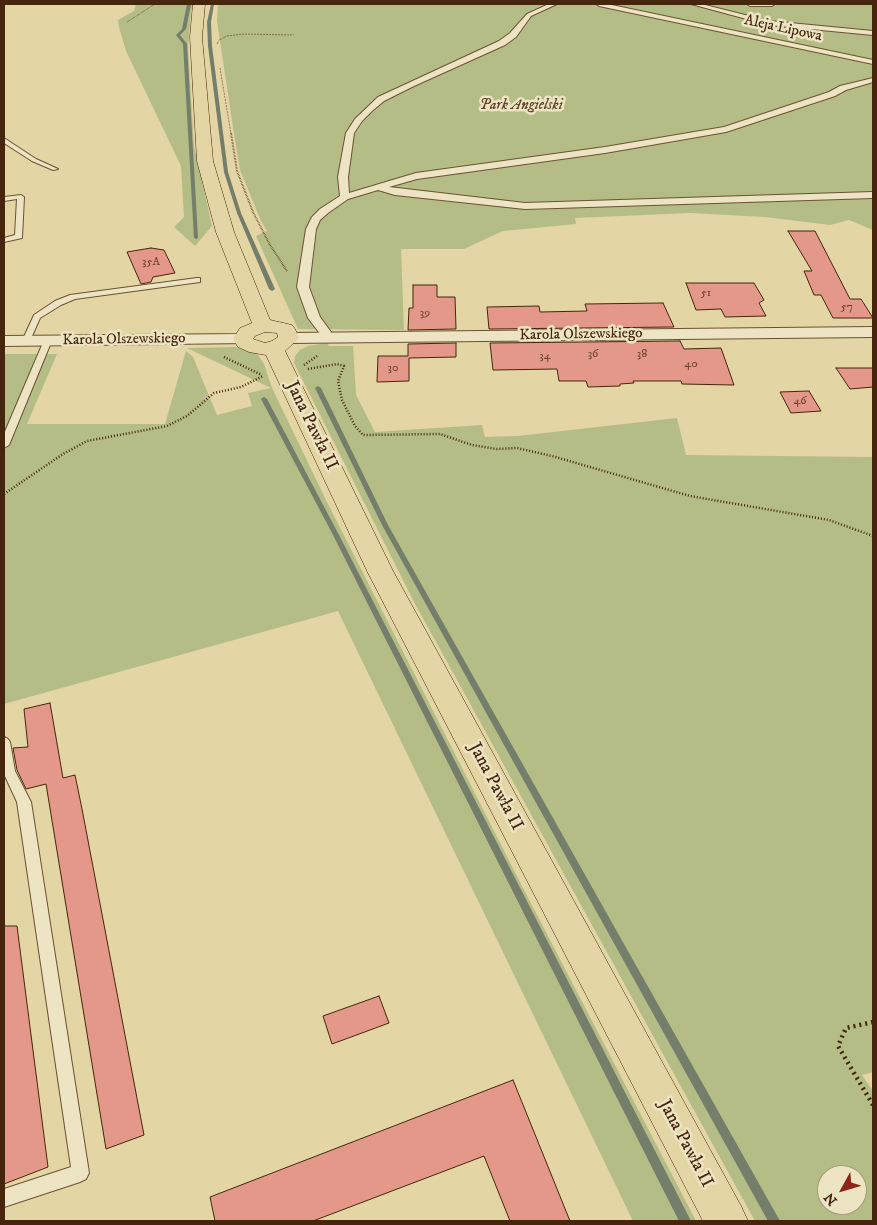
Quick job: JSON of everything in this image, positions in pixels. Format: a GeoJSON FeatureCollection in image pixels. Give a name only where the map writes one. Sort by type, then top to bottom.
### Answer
{"type":"FeatureCollection","features":[{"type":"Feature","properties":{"kind":"main road","name":"Jana Pawła II"},"geometry":{"type":"LineString","coordinates":[[199,4],[196,37],[205,161],[225,232],[272,349],[380,572],[726,1221]]}},
{"type":"Feature","properties":{"kind":"street"},"geometry":{"type":"LineString","coordinates":[[345,198],[343,177],[350,133],[359,119],[369,109],[382,99],[411,84],[502,43],[513,35],[529,15],[554,4]]}},
{"type":"Feature","properties":{"kind":"street","name":"Aleja Lipowa"},"geometry":{"type":"LineString","coordinates":[[598,4],[873,62]]}},
{"type":"Feature","properties":{"kind":"street","name":"Aleja Lipowa"},"geometry":{"type":"LineString","coordinates":[[694,4],[769,23],[873,33]]}},
{"type":"Feature","properties":{"kind":"street"},"geometry":{"type":"LineString","coordinates":[[750,4],[772,4]]}},
{"type":"Feature","properties":{"kind":"street"},"geometry":{"type":"LineString","coordinates":[[325,332],[314,318],[303,287],[311,229],[316,219],[324,211],[345,198],[416,176],[605,150],[726,129],[832,94],[843,88],[873,80]]}},
{"type":"Feature","properties":{"kind":"street"},"geometry":{"type":"LineString","coordinates":[[378,187],[395,192],[525,206],[873,195]]}},
{"type":"Feature","properties":{"kind":"street","name":"Karola Olszewskiego"},"geometry":{"type":"LineString","coordinates":[[4,341],[48,340],[272,349],[873,332]]}},
{"type":"Feature","properties":{"kind":"lane"},"geometry":{"type":"LineString","coordinates":[[4,140],[34,160],[55,169]]}},
{"type":"Feature","properties":{"kind":"lane"},"geometry":{"type":"LineString","coordinates":[[4,199],[20,197],[18,238],[4,240]]}},
{"type":"Feature","properties":{"kind":"lane"},"geometry":{"type":"LineString","coordinates":[[26,341],[37,317],[58,303],[73,297],[197,280]]}},
{"type":"Feature","properties":{"kind":"lane"},"geometry":{"type":"LineString","coordinates":[[4,445],[48,340]]}},
{"type":"Feature","properties":{"kind":"lane"},"geometry":{"type":"LineString","coordinates":[[4,742],[9,771],[24,802],[80,1173],[4,1198]]}},
{"type":"Feature","properties":{"kind":"path"},"geometry":{"type":"LineString","coordinates":[[127,22],[146,12],[155,4]]}},
{"type":"Feature","properties":{"kind":"path"},"geometry":{"type":"LineString","coordinates":[[216,46],[219,40],[227,36],[259,33],[294,35]]}},
{"type":"Feature","properties":{"kind":"path"},"geometry":{"type":"LineString","coordinates":[[219,63],[237,171],[253,212],[270,244],[288,272],[303,287]]}},
{"type":"Feature","properties":{"kind":"path"},"geometry":{"type":"LineString","coordinates":[[4,494],[87,440],[167,426],[187,416],[214,393],[241,387],[272,349],[344,366],[338,381],[342,400],[355,426],[363,434],[440,434],[472,445],[496,449],[517,448],[552,456],[690,496],[829,520],[873,536]]}},
{"type":"Feature","properties":{"kind":"path"},"geometry":{"type":"LineString","coordinates":[[873,1022],[846,1028],[838,1046],[873,1105]]}},
{"type":"Feature","properties":{"kind":"green space"},"geometry":{"type":"Polygon","coordinates":[[[136,4],[194,4],[191,11],[188,47],[194,146],[212,226],[195,246],[174,227],[184,217],[181,166],[126,51],[119,27],[118,20],[134,11],[136,4]]]}},
{"type":"Feature","properties":{"kind":"green space","name":"Park Angielski"},"geometry":{"type":"Polygon","coordinates":[[[873,4],[873,230],[849,220],[830,225],[765,217],[690,213],[575,218],[576,224],[503,231],[464,249],[401,249],[404,330],[298,329],[256,236],[267,231],[240,170],[234,134],[217,21],[218,5],[873,4]]]}},
{"type":"Feature","properties":{"kind":"green space"},"geometry":{"type":"Polygon","coordinates":[[[327,343],[329,346],[353,346],[356,395],[375,432],[482,425],[485,437],[518,436],[677,418],[686,455],[873,457],[873,1072],[862,1075],[873,1091],[873,1221],[755,1221],[414,602],[294,363],[295,356],[300,350],[308,346],[327,343]]]}},
{"type":"Feature","properties":{"kind":"green space"},"geometry":{"type":"Polygon","coordinates":[[[187,348],[246,348],[257,353],[264,364],[272,388],[326,500],[522,886],[696,1221],[633,1221],[338,611],[4,704],[4,354],[57,354],[27,424],[165,424],[186,351],[193,357],[217,415],[252,406],[248,393],[271,388],[187,348]]]}},
{"type":"Feature","properties":{"kind":"building"},"geometry":{"type":"Polygon","coordinates":[[[788,231],[815,231],[850,299],[861,299],[873,318],[833,318],[821,295],[814,295],[804,271],[812,271],[788,231]]]}},
{"type":"Feature","properties":{"kind":"building"},"geometry":{"type":"Polygon","coordinates":[[[151,248],[164,250],[175,273],[153,277],[151,282],[141,284],[127,252],[151,248]]]}},
{"type":"Feature","properties":{"kind":"building"},"geometry":{"type":"Polygon","coordinates":[[[686,283],[754,283],[764,300],[759,303],[766,316],[725,317],[721,309],[696,310],[686,283]]]}},
{"type":"Feature","properties":{"kind":"building"},"geometry":{"type":"Polygon","coordinates":[[[413,285],[437,285],[437,297],[455,297],[456,329],[408,330],[409,308],[413,308],[413,285]]]}},
{"type":"Feature","properties":{"kind":"building"},"geometry":{"type":"Polygon","coordinates":[[[663,303],[674,327],[489,329],[487,307],[539,306],[540,312],[587,311],[585,304],[663,303]]]}},
{"type":"Feature","properties":{"kind":"building"},"geometry":{"type":"Polygon","coordinates":[[[680,341],[684,349],[721,348],[734,385],[682,384],[681,381],[633,381],[634,383],[620,384],[620,386],[588,387],[586,381],[559,381],[557,369],[493,370],[490,343],[680,341]]]}},
{"type":"Feature","properties":{"kind":"building"},"geometry":{"type":"Polygon","coordinates":[[[456,343],[456,357],[409,358],[409,381],[377,382],[378,356],[408,356],[408,344],[456,343]]]}},
{"type":"Feature","properties":{"kind":"building"},"geometry":{"type":"Polygon","coordinates":[[[836,368],[873,368],[873,387],[850,389],[836,368]]]}},
{"type":"Feature","properties":{"kind":"building"},"geometry":{"type":"Polygon","coordinates":[[[809,391],[821,411],[791,413],[780,392],[809,391]]]}},
{"type":"Feature","properties":{"kind":"building"},"geometry":{"type":"Polygon","coordinates":[[[50,703],[63,778],[75,775],[144,1135],[106,1149],[46,784],[26,789],[17,770],[13,748],[28,747],[24,709],[50,703]]]}},
{"type":"Feature","properties":{"kind":"building"},"geometry":{"type":"Polygon","coordinates":[[[4,926],[17,926],[48,1167],[4,1184],[4,926]]]}},
{"type":"Feature","properties":{"kind":"building"},"geometry":{"type":"Polygon","coordinates":[[[379,996],[389,1023],[332,1044],[323,1016],[379,996]]]}},
{"type":"Feature","properties":{"kind":"building"},"geometry":{"type":"Polygon","coordinates":[[[513,1080],[570,1221],[510,1221],[484,1156],[313,1221],[215,1221],[210,1197],[513,1080]]]}},
{"type":"Feature","properties":{"kind":"waterway"},"geometry":{"type":"LineString","coordinates":[[189,4],[184,29],[178,35],[185,44],[196,238]]}},
{"type":"Feature","properties":{"kind":"waterway"},"geometry":{"type":"LineString","coordinates":[[212,4],[209,22],[210,46],[226,172],[239,213],[272,289]]}},
{"type":"Feature","properties":{"kind":"waterway"},"geometry":{"type":"LineString","coordinates":[[318,388],[385,525],[774,1221]]}},
{"type":"Feature","properties":{"kind":"waterway"},"geometry":{"type":"LineString","coordinates":[[264,399],[335,533],[685,1221]]}}]}
